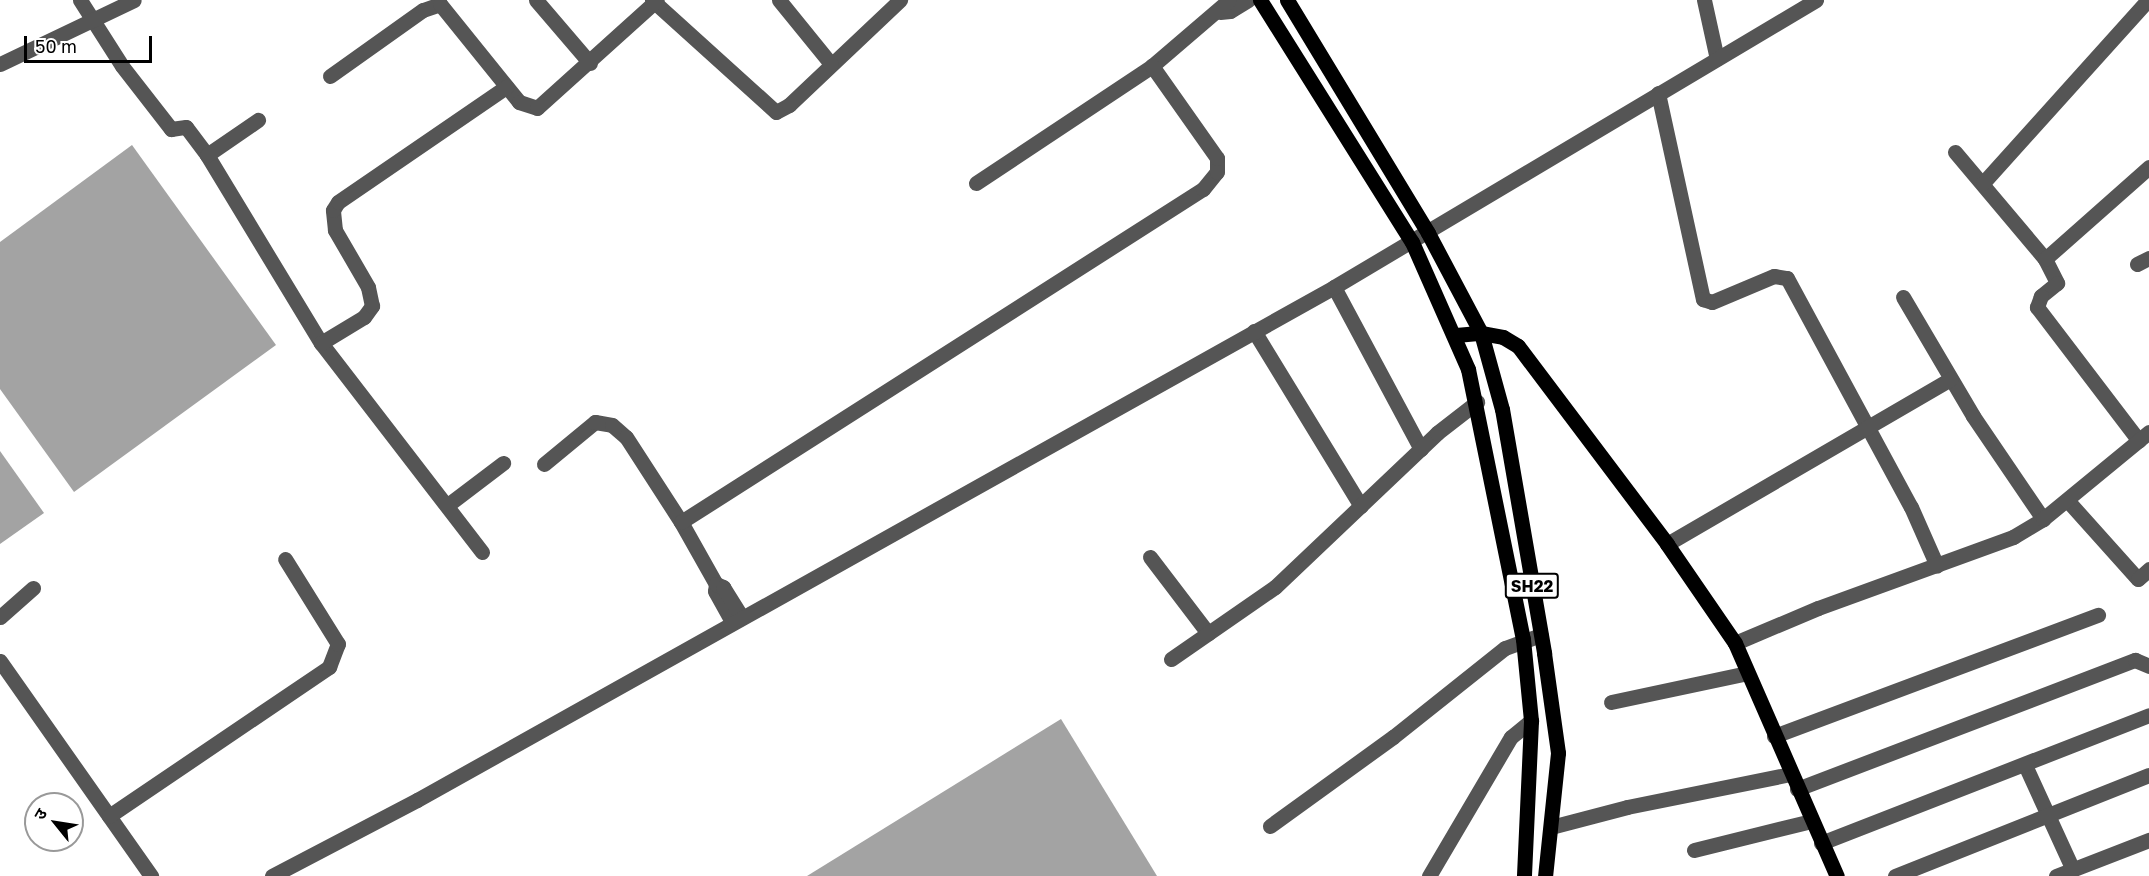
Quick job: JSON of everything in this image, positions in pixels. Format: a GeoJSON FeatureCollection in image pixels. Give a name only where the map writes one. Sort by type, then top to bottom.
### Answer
{"type":"FeatureCollection","features":[{"type":"Feature","properties":{"kind":"main road","name":"SH22"},"geometry":{"type":"LineString","coordinates":[[1260,0],[1412,242],[1456,335],[1477,402],[1523,639],[1531,721],[1524,876]]}},
{"type":"Feature","properties":{"kind":"main road","name":"SH22"},"geometry":{"type":"LineString","coordinates":[[1287,0],[1428,233],[1481,333],[1502,409],[1541,634],[1558,753],[1545,876]]}},
{"type":"Feature","properties":{"kind":"main road"},"geometry":{"type":"LineString","coordinates":[[1366,168],[1383,158]]}},
{"type":"Feature","properties":{"kind":"main road"},"geometry":{"type":"LineString","coordinates":[[1456,335],[1481,333],[1503,337],[1530,360],[1667,544],[1735,643],[1836,876]]}},
{"type":"Feature","properties":{"kind":"street"},"geometry":{"type":"LineString","coordinates":[[80,0],[171,129],[186,127],[207,155],[321,343],[449,504],[483,552]]}},
{"type":"Feature","properties":{"kind":"street"},"geometry":{"type":"LineString","coordinates":[[0,64],[134,0]]}},
{"type":"Feature","properties":{"kind":"street"},"geometry":{"type":"LineString","coordinates":[[536,0],[590,63]]}},
{"type":"Feature","properties":{"kind":"street"},"geometry":{"type":"LineString","coordinates":[[779,0],[831,64]]}},
{"type":"Feature","properties":{"kind":"street"},"geometry":{"type":"LineString","coordinates":[[330,76],[423,10],[440,4],[506,87],[526,108],[537,108],[590,63],[655,1],[776,112],[900,0]]}},
{"type":"Feature","properties":{"kind":"street"},"geometry":{"type":"LineString","coordinates":[[976,183],[1152,66],[1225,6],[1230,11],[1248,0]]}},
{"type":"Feature","properties":{"kind":"street"},"geometry":{"type":"LineString","coordinates":[[1704,0],[1717,59]]}},
{"type":"Feature","properties":{"kind":"street"},"geometry":{"type":"LineString","coordinates":[[272,876],[417,800],[1334,287],[1816,0]]}},
{"type":"Feature","properties":{"kind":"street"},"geometry":{"type":"LineString","coordinates":[[1983,183],[2148,0]]}},
{"type":"Feature","properties":{"kind":"street"},"geometry":{"type":"LineString","coordinates":[[681,522],[1203,189],[1216,172],[1217,158],[1152,66]]}},
{"type":"Feature","properties":{"kind":"street"},"geometry":{"type":"LineString","coordinates":[[321,343],[364,317],[372,306],[368,287],[335,230],[333,210],[338,202],[506,87]]}},
{"type":"Feature","properties":{"kind":"street"},"geometry":{"type":"LineString","coordinates":[[1658,93],[1703,299],[1712,302],[1774,276],[1787,278],[1911,507],[1937,567]]}},
{"type":"Feature","properties":{"kind":"street"},"geometry":{"type":"LineString","coordinates":[[207,155],[258,120]]}},
{"type":"Feature","properties":{"kind":"street"},"geometry":{"type":"LineString","coordinates":[[1735,643],[1818,608],[1937,567],[2013,537],[2043,519],[2144,437],[2037,306],[2038,300],[2057,283],[2045,259],[1955,152]]}},
{"type":"Feature","properties":{"kind":"street"},"geometry":{"type":"LineString","coordinates":[[2045,259],[2149,167]]}},
{"type":"Feature","properties":{"kind":"street"},"geometry":{"type":"LineString","coordinates":[[1334,287],[1421,449]]}},
{"type":"Feature","properties":{"kind":"street"},"geometry":{"type":"LineString","coordinates":[[1903,297],[1951,379],[2043,519]]}},
{"type":"Feature","properties":{"kind":"street"},"geometry":{"type":"LineString","coordinates":[[1254,330],[1361,506]]}},
{"type":"Feature","properties":{"kind":"street"},"geometry":{"type":"LineString","coordinates":[[1667,544],[1951,379]]}},
{"type":"Feature","properties":{"kind":"street"},"geometry":{"type":"LineString","coordinates":[[1171,659],[1275,587],[1421,449],[1477,402]]}},
{"type":"Feature","properties":{"kind":"street"},"geometry":{"type":"LineString","coordinates":[[544,464],[595,422],[612,425],[626,436],[681,522],[716,584],[715,591],[737,620]]}},
{"type":"Feature","properties":{"kind":"street"},"geometry":{"type":"LineString","coordinates":[[449,504],[503,463]]}},
{"type":"Feature","properties":{"kind":"street"},"geometry":{"type":"LineString","coordinates":[[2067,500],[2138,579],[2149,569]]}},
{"type":"Feature","properties":{"kind":"street"},"geometry":{"type":"LineString","coordinates":[[1150,557],[1208,633]]}},
{"type":"Feature","properties":{"kind":"street"},"geometry":{"type":"LineString","coordinates":[[109,816],[329,668],[338,644],[285,559]]}},
{"type":"Feature","properties":{"kind":"street"},"geometry":{"type":"LineString","coordinates":[[0,617],[33,588]]}},
{"type":"Feature","properties":{"kind":"street"},"geometry":{"type":"LineString","coordinates":[[1774,736],[2098,615]]}},
{"type":"Feature","properties":{"kind":"street"},"geometry":{"type":"LineString","coordinates":[[1270,826],[1393,737],[1505,648],[1523,639],[1541,634]]}},
{"type":"Feature","properties":{"kind":"street"},"geometry":{"type":"LineString","coordinates":[[0,660],[151,876]]}},
{"type":"Feature","properties":{"kind":"street"},"geometry":{"type":"LineString","coordinates":[[1797,789],[2135,660],[2149,666]]}},
{"type":"Feature","properties":{"kind":"street"},"geometry":{"type":"LineString","coordinates":[[1611,702],[1747,673]]}},
{"type":"Feature","properties":{"kind":"street"},"geometry":{"type":"LineString","coordinates":[[1821,843],[2149,715]]}},
{"type":"Feature","properties":{"kind":"street"},"geometry":{"type":"LineString","coordinates":[[1429,876],[1511,737],[1531,721]]}},
{"type":"Feature","properties":{"kind":"street"},"geometry":{"type":"LineString","coordinates":[[2025,765],[2073,870]]}},
{"type":"Feature","properties":{"kind":"street"},"geometry":{"type":"LineString","coordinates":[[1551,827],[1791,774]]}},
{"type":"Feature","properties":{"kind":"street"},"geometry":{"type":"LineString","coordinates":[[1895,876],[2050,817],[2149,775]]}},
{"type":"Feature","properties":{"kind":"street"},"geometry":{"type":"LineString","coordinates":[[1694,850],[1811,821]]}},
{"type":"Feature","properties":{"kind":"street"},"geometry":{"type":"LineString","coordinates":[[2056,876],[2149,840]]}},
{"type":"Feature","properties":{"kind":"shaded area"},"geometry":{"type":"Polygon","coordinates":[[[132,145],[276,345],[74,492],[0,389],[0,242],[132,145]]]}},
{"type":"Feature","properties":{"kind":"shaded area"},"geometry":{"type":"Polygon","coordinates":[[[0,451],[44,513],[0,544],[0,451]]]}},
{"type":"Feature","properties":{"kind":"shaded area"},"geometry":{"type":"Polygon","coordinates":[[[1061,719],[1157,876],[807,876],[1061,719]]]}}]}
